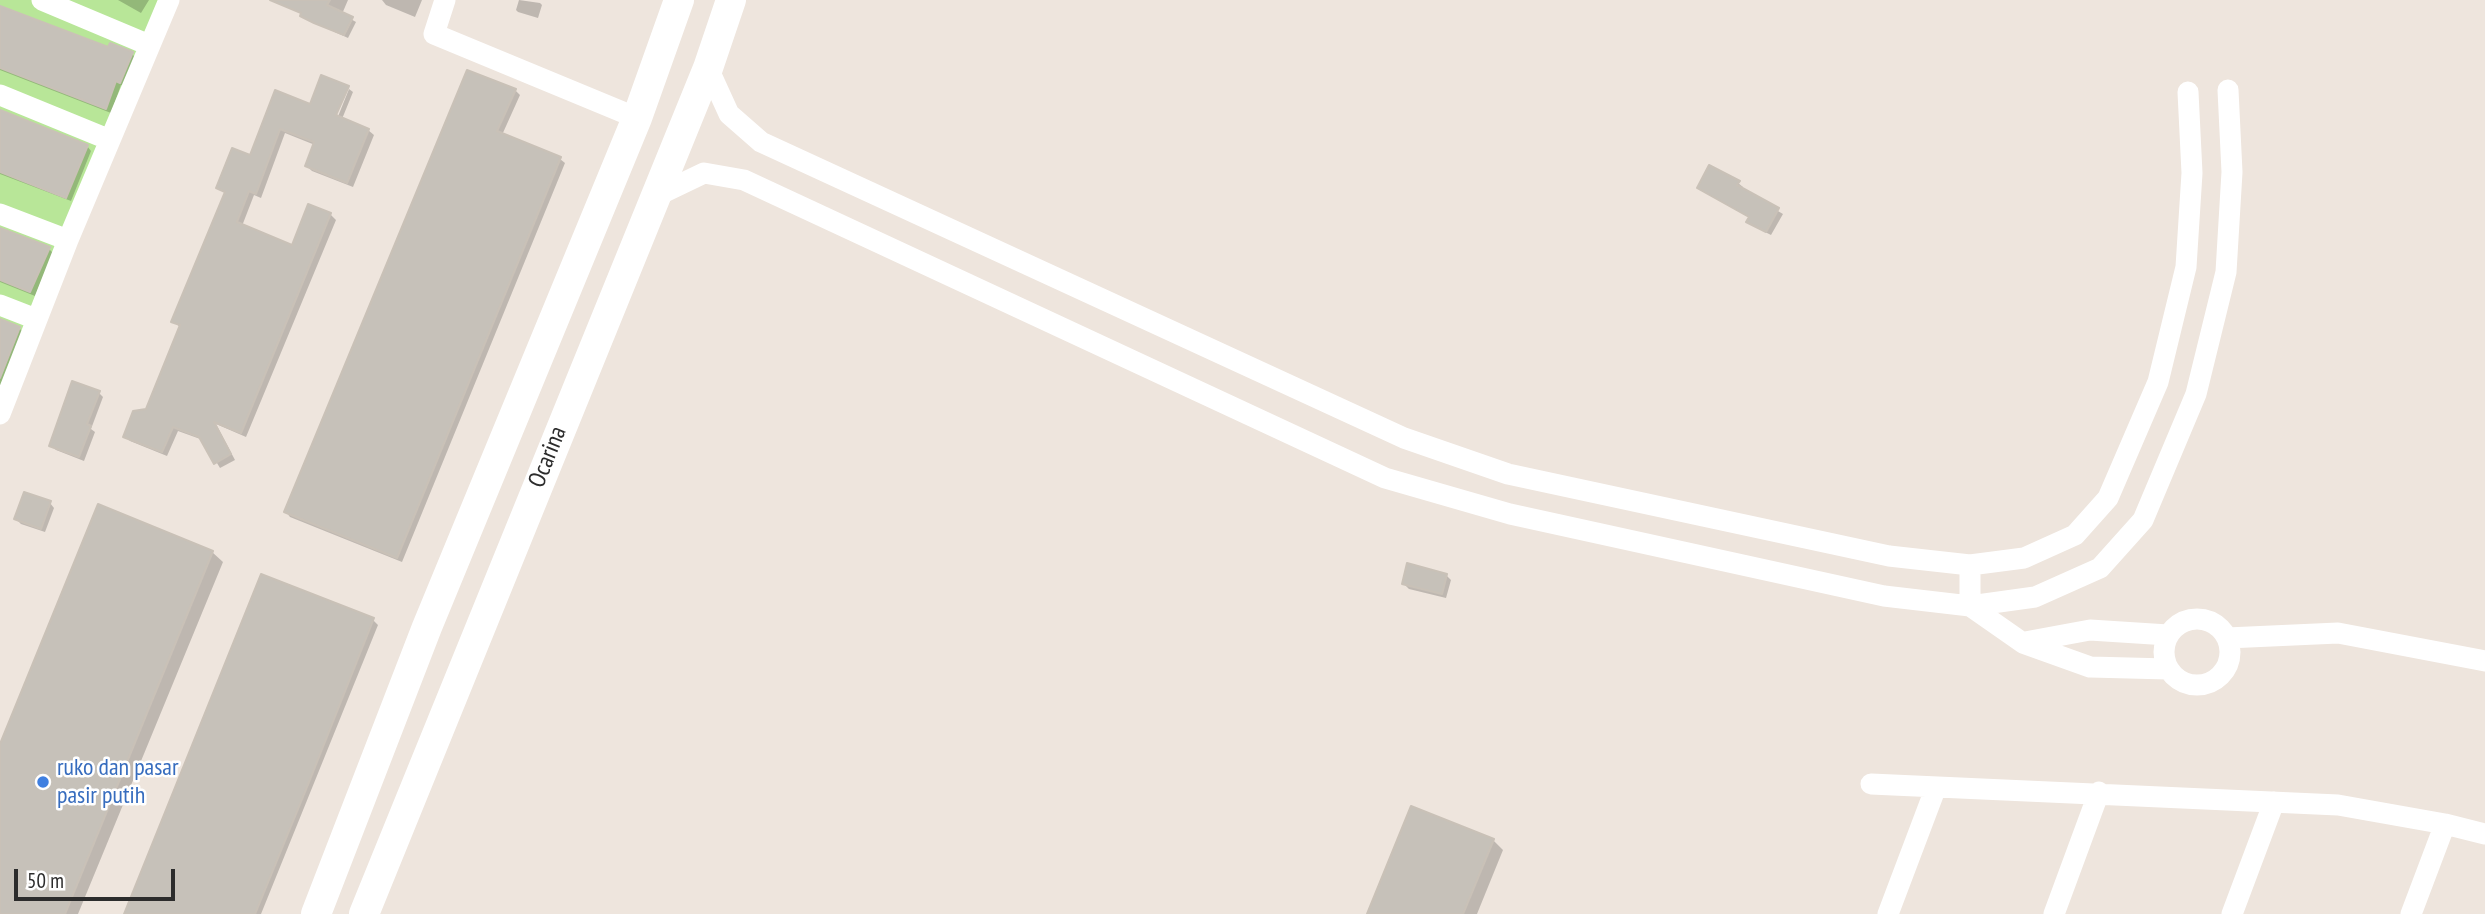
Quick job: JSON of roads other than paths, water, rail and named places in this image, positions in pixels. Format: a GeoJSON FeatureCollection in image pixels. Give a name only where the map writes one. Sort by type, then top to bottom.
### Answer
{"type":"FeatureCollection","features":[{"type":"Feature","properties":{"kind":"main road","name":"Ocarina"},"geometry":{"type":"LineString","coordinates":[[316,914],[427,627],[636,118],[680,0]]}},
{"type":"Feature","properties":{"kind":"main road","name":"Ocarina"},"geometry":{"type":"LineString","coordinates":[[364,914],[708,68],[731,0]]}},
{"type":"Feature","properties":{"kind":"street"},"geometry":{"type":"LineString","coordinates":[[42,0],[149,45]]}},
{"type":"Feature","properties":{"kind":"street"},"geometry":{"type":"LineString","coordinates":[[0,414],[68,240],[169,0]]}},
{"type":"Feature","properties":{"kind":"street"},"geometry":{"type":"LineString","coordinates":[[445,0],[433,33],[636,118]]}},
{"type":"Feature","properties":{"kind":"street"},"geometry":{"type":"LineString","coordinates":[[708,68],[729,114],[761,142],[1404,438],[1508,474],[1889,555],[1970,565],[2024,558],[2076,535],[2108,498],[2158,382],[2186,267],[2192,173],[2188,92]]}},
{"type":"Feature","properties":{"kind":"street"},"geometry":{"type":"LineString","coordinates":[[654,197],[704,173],[744,180],[1385,478],[1510,514],[1884,596],[1970,606],[2035,597],[2100,568],[2143,520],[2196,394],[2226,272],[2232,172],[2228,90]]}},
{"type":"Feature","properties":{"kind":"street"},"geometry":{"type":"LineString","coordinates":[[0,95],[110,140]]}},
{"type":"Feature","properties":{"kind":"street"},"geometry":{"type":"LineString","coordinates":[[0,214],[68,240]]}},
{"type":"Feature","properties":{"kind":"street"},"geometry":{"type":"LineString","coordinates":[[0,304],[36,319]]}},
{"type":"Feature","properties":{"kind":"street"},"geometry":{"type":"LineString","coordinates":[[1654,545],[1663,507]]}},
{"type":"Feature","properties":{"kind":"street"},"geometry":{"type":"LineString","coordinates":[[1970,565],[1970,606]]}},
{"type":"Feature","properties":{"kind":"street"},"geometry":{"type":"LineString","coordinates":[[1970,606],[2023,643],[2090,667],[2168,669]]}},
{"type":"Feature","properties":{"kind":"street"},"geometry":{"type":"LineString","coordinates":[[2193,619],[2209,621],[2221,629],[2227,638],[2229,663],[2212,681],[2200,685],[2188,684],[2176,678],[2168,669],[2164,658],[2168,635],[2179,624],[2193,619]]}},
{"type":"Feature","properties":{"kind":"street"},"geometry":{"type":"LineString","coordinates":[[2023,643],[2090,630],[2168,635]]}},
{"type":"Feature","properties":{"kind":"street"},"geometry":{"type":"LineString","coordinates":[[2227,638],[2337,633],[2485,661]]}},
{"type":"Feature","properties":{"kind":"street"},"geometry":{"type":"LineString","coordinates":[[1871,784],[2099,792],[2338,805],[2485,834]]}},
{"type":"Feature","properties":{"kind":"street"},"geometry":{"type":"LineString","coordinates":[[1888,914],[1936,787]]}},
{"type":"Feature","properties":{"kind":"street"},"geometry":{"type":"LineString","coordinates":[[2054,914],[2099,792]]}},
{"type":"Feature","properties":{"kind":"street"},"geometry":{"type":"LineString","coordinates":[[2232,914],[2274,802]]}},
{"type":"Feature","properties":{"kind":"street"},"geometry":{"type":"LineString","coordinates":[[2411,914],[2445,824]]}},
{"type":"Feature","properties":{"kind":"place","name":"ruko dan pasar pasir putih"},"geometry":{"type":"Point","coordinates":[43,782]}}]}
